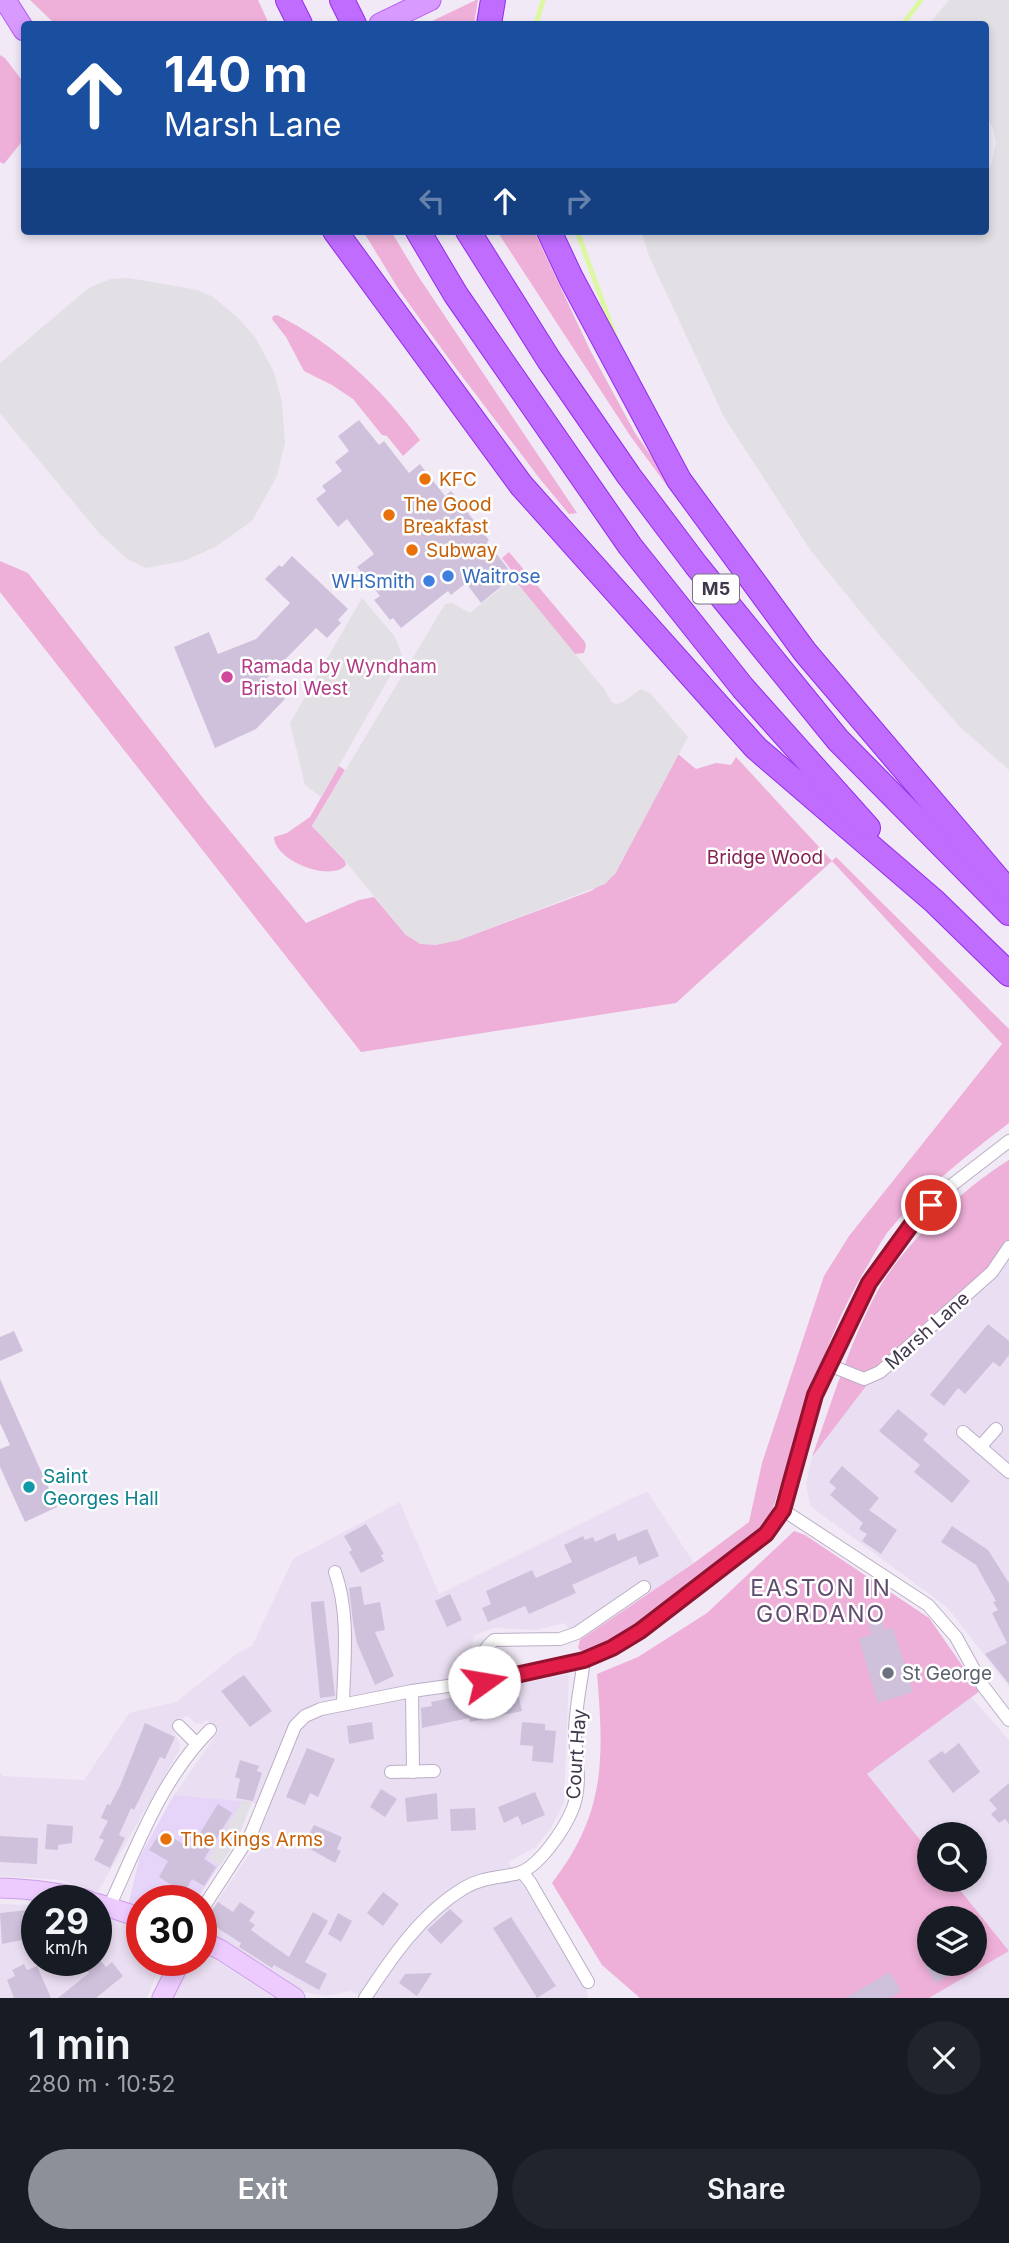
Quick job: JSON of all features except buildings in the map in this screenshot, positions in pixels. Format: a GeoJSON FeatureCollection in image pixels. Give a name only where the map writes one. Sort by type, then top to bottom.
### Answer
{"type":"FeatureCollection","features":[{"type":"Feature","properties":{"kind":"highway"},"geometry":{"type":"LineString","coordinates":[[288,0],[298,21]]}},
{"type":"Feature","properties":{"kind":"highway"},"geometry":{"type":"LineString","coordinates":[[342,0],[352,21]]}},
{"type":"Feature","properties":{"kind":"highway"},"geometry":{"type":"LineString","coordinates":[[490,21],[493,0]]}},
{"type":"Feature","properties":{"kind":"highway","name":"M5"},"geometry":{"type":"LineString","coordinates":[[338,235],[521,485],[756,748],[934,901],[1009,974]]}},
{"type":"Feature","properties":{"kind":"highway","name":"M5"},"geometry":{"type":"LineString","coordinates":[[420,235],[456,295],[630,546],[743,688],[934,901]]}},
{"type":"Feature","properties":{"kind":"highway","name":"M5"},"geometry":{"type":"LineString","coordinates":[[471,235],[556,370],[629,476],[696,565],[838,740],[1009,913]]}},
{"type":"Feature","properties":{"kind":"highway","name":"M5"},"geometry":{"type":"LineString","coordinates":[[551,235],[679,481],[805,652],[1009,892]]}},
{"type":"Feature","properties":{"kind":"main road"},"geometry":{"type":"LineString","coordinates":[[5,0],[21,26]]}},
{"type":"Feature","properties":{"kind":"main road"},"geometry":{"type":"LineString","coordinates":[[386,21],[429,1]]}},
{"type":"Feature","properties":{"kind":"main road"},"geometry":{"type":"LineString","coordinates":[[0,12],[21,28]]}},
{"type":"Feature","properties":{"kind":"street"},"geometry":{"type":"LineString","coordinates":[[217,1886],[251,1834],[295,1726],[304,1716],[344,1704],[412,1691],[484,1682],[584,1660],[612,1648],[640,1631],[711,1579],[766,1534],[783,1510],[815,1395],[869,1283],[914,1221],[948,1188],[1009,1141]]}},
{"type":"Feature","properties":{"kind":"street","name":"Marsh Lane"},"geometry":{"type":"LineString","coordinates":[[829,1365],[864,1379],[880,1373],[992,1272],[1009,1247]]}},
{"type":"Feature","properties":{"kind":"street"},"geometry":{"type":"LineString","coordinates":[[981,1447],[996,1429]]}},
{"type":"Feature","properties":{"kind":"street"},"geometry":{"type":"LineString","coordinates":[[963,1432],[1009,1472]]}},
{"type":"Feature","properties":{"kind":"street"},"geometry":{"type":"LineString","coordinates":[[783,1510],[928,1605],[956,1637],[983,1686],[1009,1720]]}},
{"type":"Feature","properties":{"kind":"street"},"geometry":{"type":"LineString","coordinates":[[335,1572],[345,1611],[344,1704]]}},
{"type":"Feature","properties":{"kind":"street"},"geometry":{"type":"LineString","coordinates":[[484,1682],[482,1656],[494,1640],[560,1639],[577,1633],[639,1590],[627,1582]]}},
{"type":"Feature","properties":{"kind":"street","name":"Court Hay"},"geometry":{"type":"LineString","coordinates":[[522,1872],[538,1860],[553,1843],[573,1807],[579,1761],[575,1735],[576,1716],[584,1660]]}},
{"type":"Feature","properties":{"kind":"street"},"geometry":{"type":"LineString","coordinates":[[412,1691],[413,1772]]}},
{"type":"Feature","properties":{"kind":"street"},"geometry":{"type":"LineString","coordinates":[[179,1726],[196,1743]]}},
{"type":"Feature","properties":{"kind":"street"},"geometry":{"type":"LineString","coordinates":[[112,1887],[154,1805],[196,1743],[210,1730]]}},
{"type":"Feature","properties":{"kind":"street"},"geometry":{"type":"LineString","coordinates":[[391,1772],[434,1771]]}},
{"type":"Feature","properties":{"kind":"street"},"geometry":{"type":"LineString","coordinates":[[365,1998],[386,1965],[413,1931],[446,1900],[466,1886],[486,1878],[522,1872],[588,1982]]}},
{"type":"Feature","properties":{"kind":"street"},"geometry":{"type":"LineString","coordinates":[[0,1888],[21,1890]]}},
{"type":"Feature","properties":{"kind":"street"},"geometry":{"type":"LineString","coordinates":[[217,1948],[295,1998]]}},
{"type":"Feature","properties":{"kind":"street"},"geometry":{"type":"LineString","coordinates":[[162,1998],[173,1976]]}},
{"type":"Feature","properties":{"kind":"shaded area"},"geometry":{"type":"Polygon","coordinates":[[[949,0],[1009,0],[1009,770],[960,727],[881,637],[811,551],[724,417],[649,256],[642,235],[989,235],[989,168],[996,142],[989,122],[989,21],[932,21],[949,0]]]}},
{"type":"Feature","properties":{"kind":"shaded area"},"geometry":{"type":"Polygon","coordinates":[[[129,278],[198,290],[213,297],[237,317],[255,337],[274,372],[282,402],[285,443],[277,476],[252,521],[215,547],[184,561],[146,568],[127,559],[98,532],[0,413],[0,363],[90,287],[111,279],[129,278]]]}},
{"type":"Feature","properties":{"kind":"shaded area"},"geometry":{"type":"Polygon","coordinates":[[[513,578],[612,702],[623,702],[641,689],[650,693],[688,737],[615,874],[605,884],[459,940],[435,945],[420,944],[406,935],[345,861],[312,826],[445,604],[452,603],[470,613],[513,578]]]}},
{"type":"Feature","properties":{"kind":"shaded area"},"geometry":{"type":"Polygon","coordinates":[[[362,598],[395,637],[402,655],[321,797],[305,785],[290,723],[362,598]]]}},
{"type":"Feature","properties":{"kind":"shaded area"},"geometry":{"type":"Polygon","coordinates":[[[1009,1240],[1009,1687],[947,1607],[810,1506],[806,1483],[812,1457],[879,1369],[989,1269],[1009,1240]]]}},
{"type":"Feature","properties":{"kind":"shaded area"},"geometry":{"type":"Polygon","coordinates":[[[647,1491],[694,1563],[580,1640],[564,1623],[537,1630],[493,1628],[474,1636],[465,1694],[569,1674],[564,1803],[551,1828],[536,1847],[508,1862],[587,1989],[588,1998],[367,1998],[351,1991],[327,1996],[277,1984],[265,1976],[217,1941],[217,1901],[250,1853],[269,1811],[252,1802],[174,1795],[218,1732],[207,1720],[202,1724],[195,1723],[187,1715],[172,1728],[180,1744],[179,1751],[102,1885],[76,1885],[61,1880],[0,1876],[0,1772],[3,1776],[84,1780],[129,1713],[176,1702],[239,1652],[252,1646],[293,1559],[400,1502],[439,1594],[647,1491]]]}},
{"type":"Feature","properties":{"kind":"shaded area"},"geometry":{"type":"Polygon","coordinates":[[[971,1697],[1009,1740],[1009,1950],[987,1923],[987,1906],[973,1906],[962,1892],[987,1892],[987,1822],[917,1822],[917,1836],[866,1774],[971,1697]]]}},
{"type":"Feature","properties":{"kind":"shaded area"},"geometry":{"type":"Polygon","coordinates":[[[174,1795],[252,1802],[238,1837],[206,1885],[133,1885],[140,1856],[174,1795]]]}},
{"type":"Feature","properties":{"kind":"shaded area"},"geometry":{"type":"Polygon","coordinates":[[[242,1801],[252,1802],[238,1837],[220,1866],[208,1859],[242,1801]]]}},
{"type":"Feature","properties":{"kind":"shaded area"},"geometry":{"type":"Polygon","coordinates":[[[0,1904],[21,1905],[21,1976],[112,1976],[112,1917],[126,1921],[126,1976],[156,1976],[147,1998],[0,1998],[0,1904]]]}},
{"type":"Feature","properties":{"kind":"shaded area"},"geometry":{"type":"Polygon","coordinates":[[[1009,1951],[1009,1998],[929,1998],[966,1976],[987,1976],[987,1964],[1009,1951]]]}},
{"type":"Feature","properties":{"kind":"shaded area"},"geometry":{"type":"Polygon","coordinates":[[[217,1961],[274,1998],[166,1998],[184,1976],[217,1976],[217,1961]]]}},
{"type":"Feature","properties":{"kind":"green space"},"geometry":{"type":"Polygon","coordinates":[[[30,0],[258,0],[268,21],[52,21],[30,0]]]}},
{"type":"Feature","properties":{"kind":"green space"},"geometry":{"type":"Polygon","coordinates":[[[476,0],[478,0],[474,21],[432,21],[476,0]]]}},
{"type":"Feature","properties":{"kind":"green space"},"geometry":{"type":"Polygon","coordinates":[[[0,55],[21,79],[21,143],[4,164],[0,162],[0,55]]]}},
{"type":"Feature","properties":{"kind":"green space"},"geometry":{"type":"Polygon","coordinates":[[[365,235],[393,235],[577,513],[569,514],[540,479],[399,290],[365,235]]]}},
{"type":"Feature","properties":{"kind":"green space"},"geometry":{"type":"Polygon","coordinates":[[[500,235],[536,235],[590,350],[635,433],[670,483],[668,487],[631,437],[500,235]]]}},
{"type":"Feature","properties":{"kind":"green space"},"geometry":{"type":"Polygon","coordinates":[[[277,315],[318,339],[356,369],[390,403],[420,440],[403,456],[353,399],[304,371],[286,337],[272,319],[277,315]]]}},
{"type":"Feature","properties":{"kind":"green space"},"geometry":{"type":"Polygon","coordinates":[[[509,552],[585,642],[584,653],[574,654],[513,578],[516,576],[502,558],[509,552]]]}},
{"type":"Feature","properties":{"kind":"green space","name":"Bridge Wood"},"geometry":{"type":"Polygon","coordinates":[[[0,561],[28,573],[207,803],[306,923],[359,900],[374,897],[406,935],[435,945],[459,940],[591,891],[615,874],[678,754],[696,769],[716,763],[731,765],[736,757],[832,861],[676,1003],[361,1052],[0,592],[0,561]]]}},
{"type":"Feature","properties":{"kind":"green space"},"geometry":{"type":"Polygon","coordinates":[[[339,766],[345,770],[312,826],[346,865],[338,870],[316,870],[283,854],[276,846],[274,837],[287,833],[310,817],[339,766]]]}},
{"type":"Feature","properties":{"kind":"green space"},"geometry":{"type":"Polygon","coordinates":[[[836,857],[1009,1029],[1009,1123],[929,1188],[879,1245],[851,1294],[824,1356],[770,1517],[758,1534],[653,1616],[584,1654],[578,1648],[580,1640],[694,1563],[749,1522],[762,1463],[824,1276],[849,1236],[1002,1044],[832,861],[836,857]]]}},
{"type":"Feature","properties":{"kind":"green space"},"geometry":{"type":"Polygon","coordinates":[[[1009,1160],[1009,1240],[990,1269],[879,1369],[812,1457],[858,1332],[888,1274],[918,1237],[954,1202],[1009,1160]]]}},
{"type":"Feature","properties":{"kind":"green space"},"geometry":{"type":"Polygon","coordinates":[[[794,1531],[805,1535],[929,1618],[980,1691],[867,1774],[917,1836],[917,1892],[962,1892],[973,1906],[917,1906],[917,1976],[966,1976],[929,1998],[640,1998],[602,1965],[552,1883],[583,1833],[592,1808],[600,1759],[597,1674],[638,1657],[707,1613],[794,1531]]]}},
{"type":"Feature","properties":{"kind":"green space"},"geometry":{"type":"Polygon","coordinates":[[[987,1924],[1009,1951],[987,1964],[987,1924]]]}},
{"type":"Feature","properties":{"kind":"waterway"},"geometry":{"type":"LineString","coordinates":[[537,21],[543,0]]}},
{"type":"Feature","properties":{"kind":"waterway"},"geometry":{"type":"LineString","coordinates":[[905,21],[921,0]]}},
{"type":"Feature","properties":{"kind":"waterway"},"geometry":{"type":"LineString","coordinates":[[578,235],[615,336]]}},
{"type":"Feature","properties":{"kind":"place","name":"KFC"},"geometry":{"type":"Point","coordinates":[425,479]}},
{"type":"Feature","properties":{"kind":"place","name":"The Good Breakfast"},"geometry":{"type":"Point","coordinates":[389,515]}},
{"type":"Feature","properties":{"kind":"place","name":"Subway"},"geometry":{"type":"Point","coordinates":[412,550]}},
{"type":"Feature","properties":{"kind":"place","name":"Waitrose"},"geometry":{"type":"Point","coordinates":[448,576]}},
{"type":"Feature","properties":{"kind":"place","name":"WHSmith"},"geometry":{"type":"Point","coordinates":[429,581]}},
{"type":"Feature","properties":{"kind":"place","name":"Ramada by Wyndham Bristol West"},"geometry":{"type":"Point","coordinates":[227,677]}},
{"type":"Feature","properties":{"kind":"place","name":"Saint Georges Hall"},"geometry":{"type":"Point","coordinates":[29,1487]}},
{"type":"Feature","properties":{"kind":"place","name":"St George"},"geometry":{"type":"Point","coordinates":[888,1673]}},
{"type":"Feature","properties":{"kind":"place","name":"The Kings Arms"},"geometry":{"type":"Point","coordinates":[166,1839]}},
{"type":"Feature","properties":{"kind":"district","name":"EASTON IN GORDANO"},"geometry":{"type":"Point","coordinates":[821,1601]}},
{"type":"Feature","properties":{"kind":"route"},"geometry":{"type":"LineString","coordinates":[[484,1682],[584,1660],[612,1648],[711,1579],[766,1534],[783,1510],[815,1395],[869,1283],[914,1221],[931,1205]]}}]}
